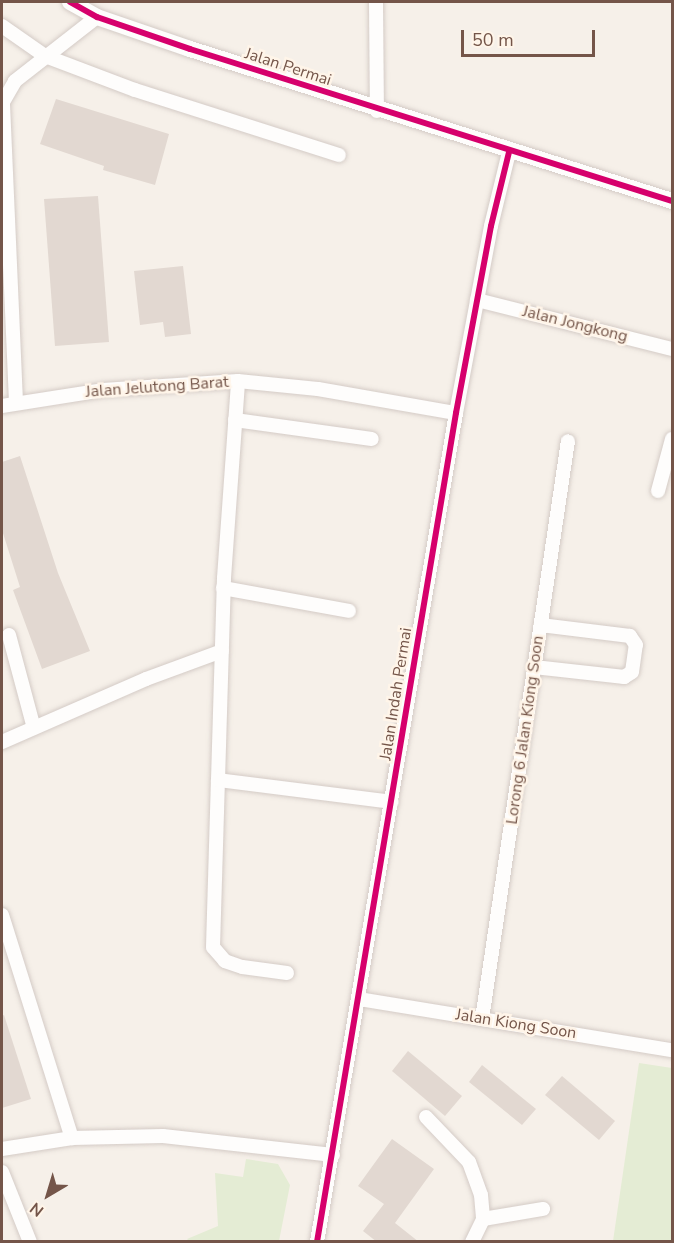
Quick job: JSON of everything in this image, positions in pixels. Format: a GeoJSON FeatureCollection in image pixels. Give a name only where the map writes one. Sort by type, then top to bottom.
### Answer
{"type":"FeatureCollection","features":[{"type":"Feature","properties":{"kind":"street","name":"Jalan Permai"},"geometry":{"type":"LineString","coordinates":[[70,2],[97,17],[376,111],[672,201]]}},
{"type":"Feature","properties":{"kind":"street"},"geometry":{"type":"LineString","coordinates":[[376,2],[376,111]]}},
{"type":"Feature","properties":{"kind":"street"},"geometry":{"type":"LineString","coordinates":[[16,402],[3,102],[15,81],[97,17]]}},
{"type":"Feature","properties":{"kind":"street"},"geometry":{"type":"LineString","coordinates":[[2,27],[45,56],[135,90],[339,155]]}},
{"type":"Feature","properties":{"kind":"street","name":"Jalan Indah Permai"},"geometry":{"type":"LineString","coordinates":[[317,1242],[456,413],[477,300],[509,152]]}},
{"type":"Feature","properties":{"kind":"street","name":"Jalan Jongkong"},"geometry":{"type":"LineString","coordinates":[[477,300],[672,349]]}},
{"type":"Feature","properties":{"kind":"street"},"geometry":{"type":"LineString","coordinates":[[238,381],[223,588],[213,947],[225,961],[242,967],[287,973]]}},
{"type":"Feature","properties":{"kind":"street","name":"Jalan Jelutong Barat"},"geometry":{"type":"LineString","coordinates":[[2,406],[16,402],[160,384],[238,381],[318,389],[456,413]]}},
{"type":"Feature","properties":{"kind":"street"},"geometry":{"type":"LineString","coordinates":[[235,420],[372,439]]}},
{"type":"Feature","properties":{"kind":"street"},"geometry":{"type":"LineString","coordinates":[[658,491],[672,439]]}},
{"type":"Feature","properties":{"kind":"street","name":"Lorong 6 Jalan Kiong Soon"},"geometry":{"type":"LineString","coordinates":[[482,1019],[568,441]]}},
{"type":"Feature","properties":{"kind":"street"},"geometry":{"type":"LineString","coordinates":[[223,588],[349,611]]}},
{"type":"Feature","properties":{"kind":"street"},"geometry":{"type":"LineString","coordinates":[[534,667],[624,677],[632,672],[636,645],[630,636],[541,625]]}},
{"type":"Feature","properties":{"kind":"street"},"geometry":{"type":"LineString","coordinates":[[9,635],[34,728]]}},
{"type":"Feature","properties":{"kind":"street"},"geometry":{"type":"LineString","coordinates":[[2,742],[222,651]]}},
{"type":"Feature","properties":{"kind":"street"},"geometry":{"type":"LineString","coordinates":[[218,780],[392,802]]}},
{"type":"Feature","properties":{"kind":"street"},"geometry":{"type":"LineString","coordinates":[[2,915],[72,1138]]}},
{"type":"Feature","properties":{"kind":"street","name":"Jalan Kiong Soon"},"geometry":{"type":"LineString","coordinates":[[359,999],[672,1050]]}},
{"type":"Feature","properties":{"kind":"street"},"geometry":{"type":"LineString","coordinates":[[426,1117],[469,1162],[482,1195],[483,1219],[472,1242]]}},
{"type":"Feature","properties":{"kind":"street"},"geometry":{"type":"LineString","coordinates":[[2,1149],[72,1138],[214,1139],[333,1155]]}},
{"type":"Feature","properties":{"kind":"street"},"geometry":{"type":"LineString","coordinates":[[3,1177],[30,1242]]}},
{"type":"Feature","properties":{"kind":"street"},"geometry":{"type":"LineString","coordinates":[[483,1219],[543,1209]]}},
{"type":"Feature","properties":{"kind":"green space"},"geometry":{"type":"Polygon","coordinates":[[[639,1063],[672,1068],[672,1241],[613,1241],[639,1063]]]}},
{"type":"Feature","properties":{"kind":"green space"},"geometry":{"type":"Polygon","coordinates":[[[246,1159],[278,1164],[290,1185],[279,1241],[189,1241],[187,1239],[218,1226],[215,1173],[243,1177],[246,1159]]]}},
{"type":"Feature","properties":{"kind":"building"},"geometry":{"type":"Polygon","coordinates":[[[56,99],[169,134],[155,185],[103,170],[104,166],[40,144],[56,99]]]}},
{"type":"Feature","properties":{"kind":"building"},"geometry":{"type":"Polygon","coordinates":[[[98,196],[109,342],[55,346],[44,199],[98,196]]]}},
{"type":"Feature","properties":{"kind":"building"},"geometry":{"type":"Polygon","coordinates":[[[183,266],[191,334],[165,337],[163,322],[140,325],[134,271],[183,266]]]}},
{"type":"Feature","properties":{"kind":"building"},"geometry":{"type":"Polygon","coordinates":[[[20,456],[58,573],[90,651],[42,669],[13,590],[20,587],[2,530],[2,462],[20,456]]]}},
{"type":"Feature","properties":{"kind":"building"},"geometry":{"type":"Polygon","coordinates":[[[4,1015],[31,1099],[2,1108],[2,1016],[4,1015]]]}},
{"type":"Feature","properties":{"kind":"building"},"geometry":{"type":"Polygon","coordinates":[[[408,1051],[462,1096],[445,1116],[392,1071],[408,1051]]]}},
{"type":"Feature","properties":{"kind":"building"},"geometry":{"type":"Polygon","coordinates":[[[482,1065],[536,1109],[522,1125],[469,1082],[482,1065]]]}},
{"type":"Feature","properties":{"kind":"building"},"geometry":{"type":"Polygon","coordinates":[[[562,1076],[615,1121],[599,1140],[545,1095],[562,1076]]]}},
{"type":"Feature","properties":{"kind":"building"},"geometry":{"type":"Polygon","coordinates":[[[392,1139],[434,1169],[395,1223],[419,1242],[377,1242],[363,1231],[384,1204],[358,1186],[392,1139]]]}},
{"type":"Feature","properties":{"kind":"cycle path"},"geometry":{"type":"LineString","coordinates":[[70,2],[97,17],[190,49],[672,201]]}},
{"type":"Feature","properties":{"kind":"cycle path"},"geometry":{"type":"LineString","coordinates":[[317,1242],[456,413],[491,226],[509,152]]}}]}
